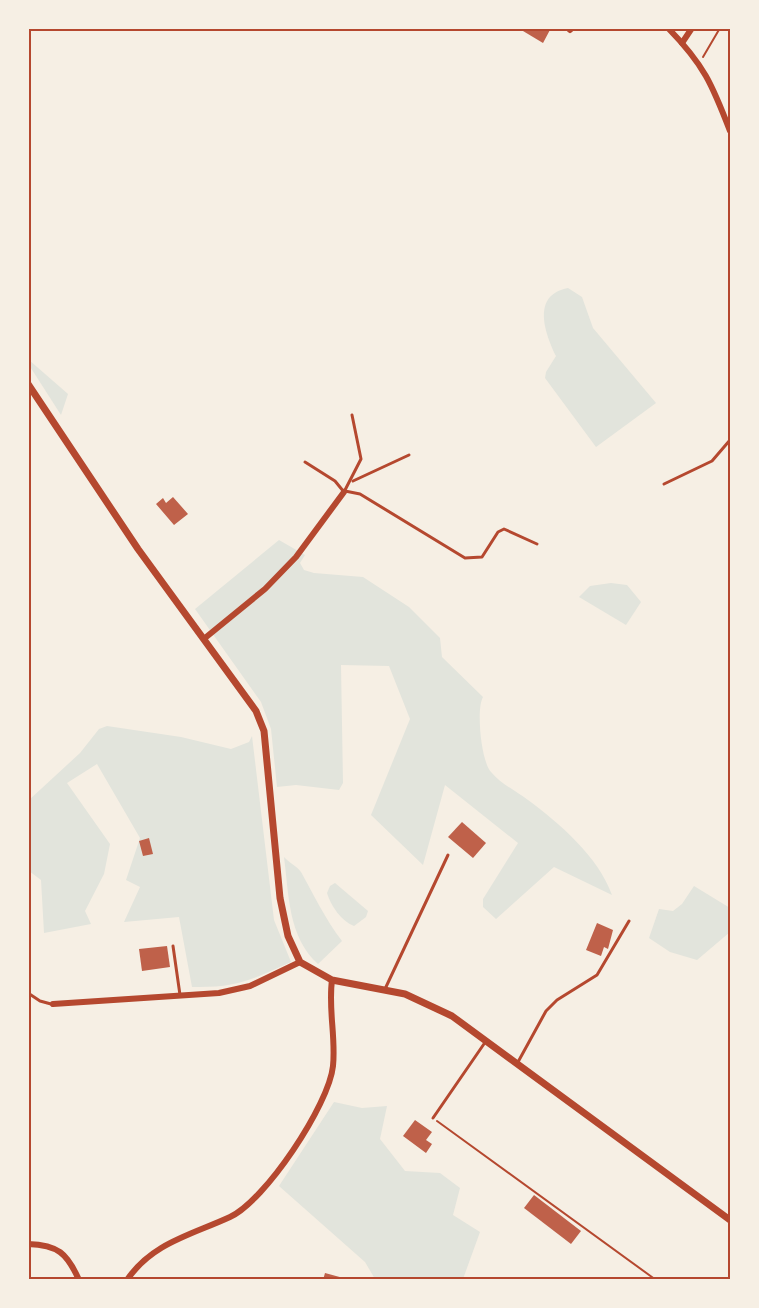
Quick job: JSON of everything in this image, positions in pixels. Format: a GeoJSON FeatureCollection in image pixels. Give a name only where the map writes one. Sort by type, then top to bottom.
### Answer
{"type":"FeatureCollection","features":[{"type":"Feature","properties":{"kind":"street"},"geometry":{"type":"LineString","coordinates":[[668,28],[699,62],[715,90],[730,131]]}},
{"type":"Feature","properties":{"kind":"street"},"geometry":{"type":"LineString","coordinates":[[682,43],[692,28]]}},
{"type":"Feature","properties":{"kind":"street"},"geometry":{"type":"LineString","coordinates":[[28,384],[138,549],[246,694],[264,731],[280,898],[288,936],[300,962],[332,980],[356,986],[385,989],[429,1003],[487,1039],[730,1220]]}},
{"type":"Feature","properties":{"kind":"street"},"geometry":{"type":"LineString","coordinates":[[205,638],[281,573],[344,492]]}},
{"type":"Feature","properties":{"kind":"street"},"geometry":{"type":"LineString","coordinates":[[53,1004],[219,993],[250,986],[300,962]]}},
{"type":"Feature","properties":{"kind":"street"},"geometry":{"type":"LineString","coordinates":[[127,1280],[146,1256],[160,1247],[235,1215],[275,1176],[318,1108],[328,1087],[333,1052],[329,1000],[332,980]]}},
{"type":"Feature","properties":{"kind":"street"},"geometry":{"type":"LineString","coordinates":[[28,1244],[58,1249],[68,1257],[79,1280]]}},
{"type":"Feature","properties":{"kind":"lane"},"geometry":{"type":"LineString","coordinates":[[344,492],[361,459],[352,415]]}},
{"type":"Feature","properties":{"kind":"lane"},"geometry":{"type":"LineString","coordinates":[[664,484],[712,461],[730,440]]}},
{"type":"Feature","properties":{"kind":"lane"},"geometry":{"type":"LineString","coordinates":[[351,481],[410,455]]}},
{"type":"Feature","properties":{"kind":"lane"},"geometry":{"type":"LineString","coordinates":[[304,462],[335,481],[344,492],[360,494],[465,558],[482,557],[504,528],[537,544]]}},
{"type":"Feature","properties":{"kind":"lane"},"geometry":{"type":"LineString","coordinates":[[385,989],[448,855]]}},
{"type":"Feature","properties":{"kind":"lane"},"geometry":{"type":"LineString","coordinates":[[518,1062],[546,1011],[558,1000],[597,975],[629,921]]}},
{"type":"Feature","properties":{"kind":"lane"},"geometry":{"type":"LineString","coordinates":[[174,946],[180,995]]}},
{"type":"Feature","properties":{"kind":"lane"},"geometry":{"type":"LineString","coordinates":[[28,993],[40,1001],[53,1004]]}},
{"type":"Feature","properties":{"kind":"lane"},"geometry":{"type":"LineString","coordinates":[[433,1118],[487,1039]]}},
{"type":"Feature","properties":{"kind":"path"},"geometry":{"type":"LineString","coordinates":[[699,62],[720,28]]}},
{"type":"Feature","properties":{"kind":"path"},"geometry":{"type":"LineString","coordinates":[[433,1118],[656,1280]]}},
{"type":"Feature","properties":{"kind":"shaded area"},"geometry":{"type":"Polygon","coordinates":[[[568,288],[582,297],[593,328],[656,403],[596,447],[545,378],[556,356],[545,326],[545,307],[549,298],[556,292],[568,288]]]}},
{"type":"Feature","properties":{"kind":"shaded area"},"geometry":{"type":"Polygon","coordinates":[[[29,360],[68,394],[61,415],[29,365],[29,360]]]}},
{"type":"Feature","properties":{"kind":"shaded area"},"geometry":{"type":"Polygon","coordinates":[[[279,540],[305,555],[300,563],[304,570],[314,573],[363,577],[409,607],[440,638],[442,657],[483,697],[480,712],[481,735],[487,766],[491,772],[553,819],[577,842],[597,867],[612,895],[554,867],[496,919],[483,907],[483,899],[518,843],[445,785],[423,865],[371,815],[410,719],[389,666],[341,665],[343,783],[339,790],[296,785],[277,787],[271,729],[261,702],[195,609],[279,540]]]}},
{"type":"Feature","properties":{"kind":"shaded area"},"geometry":{"type":"Polygon","coordinates":[[[611,583],[627,585],[641,602],[626,625],[579,597],[590,586],[611,583]]]}},
{"type":"Feature","properties":{"kind":"shaded area"},"geometry":{"type":"Polygon","coordinates":[[[107,726],[181,737],[231,749],[249,742],[252,736],[274,920],[291,962],[243,982],[221,986],[192,987],[179,917],[124,922],[140,887],[126,880],[140,838],[97,764],[67,783],[110,844],[104,874],[85,911],[91,924],[44,933],[41,880],[29,871],[29,800],[80,753],[99,729],[107,726]]]}},
{"type":"Feature","properties":{"kind":"shaded area"},"geometry":{"type":"Polygon","coordinates":[[[284,857],[301,872],[325,916],[342,941],[318,964],[308,953],[295,928],[284,857]]]}},
{"type":"Feature","properties":{"kind":"shaded area"},"geometry":{"type":"Polygon","coordinates":[[[335,883],[368,911],[366,917],[354,926],[341,917],[329,898],[327,893],[330,886],[335,883]]]}},
{"type":"Feature","properties":{"kind":"shaded area"},"geometry":{"type":"Polygon","coordinates":[[[694,886],[730,908],[730,932],[697,960],[670,952],[649,938],[659,909],[673,911],[682,904],[694,886]]]}},
{"type":"Feature","properties":{"kind":"shaded area"},"geometry":{"type":"Polygon","coordinates":[[[334,1102],[362,1108],[387,1106],[380,1139],[405,1171],[440,1173],[460,1188],[453,1215],[480,1232],[463,1279],[375,1279],[365,1262],[279,1186],[334,1102]]]}},
{"type":"Feature","properties":{"kind":"building"},"geometry":{"type":"Polygon","coordinates":[[[518,28],[551,28],[543,43],[518,28]]]}},
{"type":"Feature","properties":{"kind":"building"},"geometry":{"type":"Polygon","coordinates":[[[173,497],[188,514],[174,525],[156,504],[163,498],[166,503],[173,497]]]}},
{"type":"Feature","properties":{"kind":"building"},"geometry":{"type":"Polygon","coordinates":[[[462,822],[486,843],[473,858],[448,837],[462,822]]]}},
{"type":"Feature","properties":{"kind":"building"},"geometry":{"type":"Polygon","coordinates":[[[149,838],[153,854],[143,856],[139,841],[149,838]]]}},
{"type":"Feature","properties":{"kind":"building"},"geometry":{"type":"Polygon","coordinates":[[[597,923],[613,930],[608,949],[604,947],[601,956],[586,950],[597,923]]]}},
{"type":"Feature","properties":{"kind":"building"},"geometry":{"type":"Polygon","coordinates":[[[167,946],[170,967],[142,971],[139,949],[167,946]]]}},
{"type":"Feature","properties":{"kind":"building"},"geometry":{"type":"Polygon","coordinates":[[[415,1120],[432,1132],[426,1140],[432,1144],[426,1153],[403,1136],[415,1120]]]}},
{"type":"Feature","properties":{"kind":"building"},"geometry":{"type":"Polygon","coordinates":[[[534,1195],[581,1231],[571,1244],[524,1208],[534,1195]]]}},
{"type":"Feature","properties":{"kind":"building"},"geometry":{"type":"Polygon","coordinates":[[[325,1273],[347,1279],[347,1280],[323,1280],[325,1273]]]}}]}
